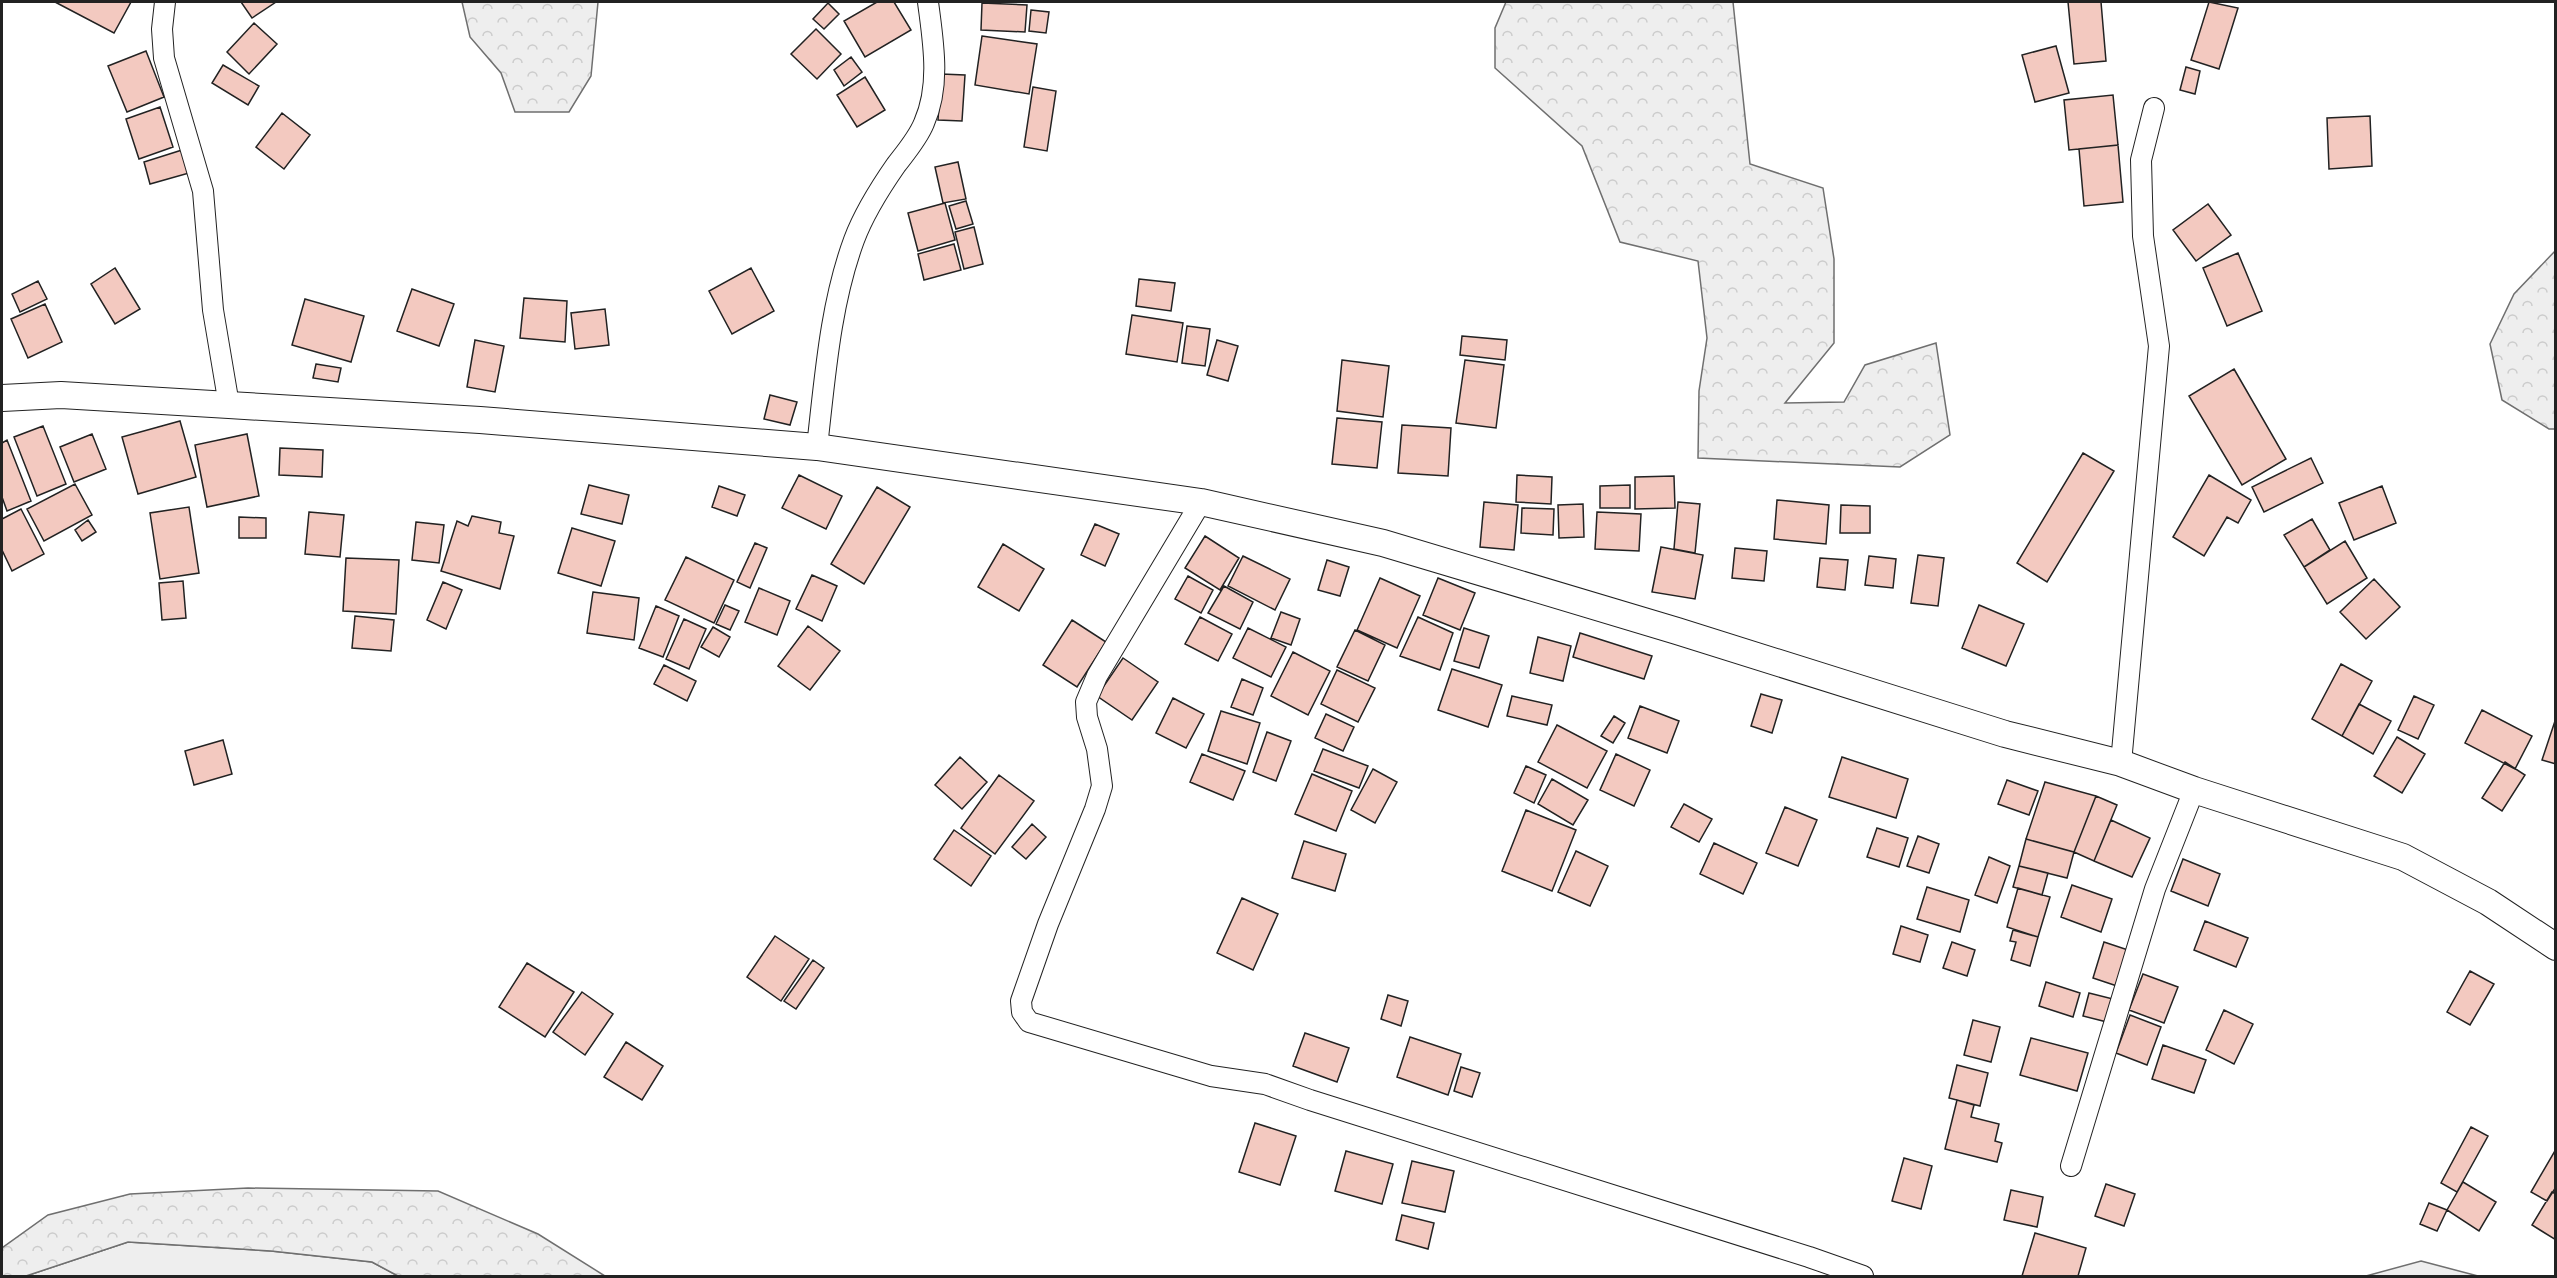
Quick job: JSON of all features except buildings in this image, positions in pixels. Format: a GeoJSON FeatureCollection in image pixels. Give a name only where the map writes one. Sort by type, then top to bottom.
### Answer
{"type":"FeatureCollection","features":[{"type":"Feature","properties":{"kind":"street"},"geometry":{"type":"LineString","coordinates":[[165,2],[162,29],[164,58],[203,191],[213,310],[229,405]]}},
{"type":"Feature","properties":{"kind":"street"},"geometry":{"type":"LineString","coordinates":[[817,447],[825,378],[842,278],[854,239],[885,180],[924,124],[931,104],[935,59],[928,2]]}},
{"type":"Feature","properties":{"kind":"street"},"geometry":{"type":"LineString","coordinates":[[2121,763],[2159,346],[2143,236],[2141,160],[2154,108]]}},
{"type":"Feature","properties":{"kind":"street"},"geometry":{"type":"LineString","coordinates":[[2,398],[61,395],[480,420],[817,447],[1201,502],[1383,543],[1688,634],[2006,734],[2121,763],[2194,790],[2403,857],[2488,902],[2556,947]]}},
{"type":"Feature","properties":{"kind":"street"},"geometry":{"type":"LineString","coordinates":[[1201,502],[1097,676],[1086,702],[1087,717],[1097,748],[1102,786],[1095,810],[1048,924],[1021,1001],[1022,1012],[1029,1022],[1211,1076],[1265,1084],[1863,1276]]}},
{"type":"Feature","properties":{"kind":"street"},"geometry":{"type":"LineString","coordinates":[[2071,1166],[2155,889],[2194,790]]}},
{"type":"Feature","properties":{"kind":"green space"},"geometry":{"type":"Polygon","coordinates":[[[462,2],[598,2],[591,76],[569,112],[515,112],[501,73],[470,37],[462,2]]]}},
{"type":"Feature","properties":{"kind":"green space"},"geometry":{"type":"Polygon","coordinates":[[[1506,2],[1733,2],[1750,164],[1823,188],[1834,259],[1834,343],[1785,403],[1844,402],[1865,365],[1936,343],[1950,435],[1900,467],[1698,458],[1699,391],[1707,338],[1698,261],[1620,242],[1582,146],[1495,68],[1495,28],[1506,2]]]}},
{"type":"Feature","properties":{"kind":"green space"},"geometry":{"type":"Polygon","coordinates":[[[2555,251],[2556,429],[2549,429],[2502,400],[2490,344],[2514,294],[2555,251]]]}},
{"type":"Feature","properties":{"kind":"green space"},"geometry":{"type":"Polygon","coordinates":[[[248,1188],[438,1191],[538,1234],[605,1276],[398,1276],[372,1262],[271,1251],[128,1242],[26,1276],[2,1276],[2,1248],[48,1215],[130,1194],[248,1188]]]}},
{"type":"Feature","properties":{"kind":"green space"},"geometry":{"type":"Polygon","coordinates":[[[128,1242],[271,1251],[372,1262],[398,1276],[26,1276],[128,1242]]]}},
{"type":"Feature","properties":{"kind":"green space"},"geometry":{"type":"Polygon","coordinates":[[[2421,1261],[2478,1276],[2366,1276],[2421,1261]]]}}]}
